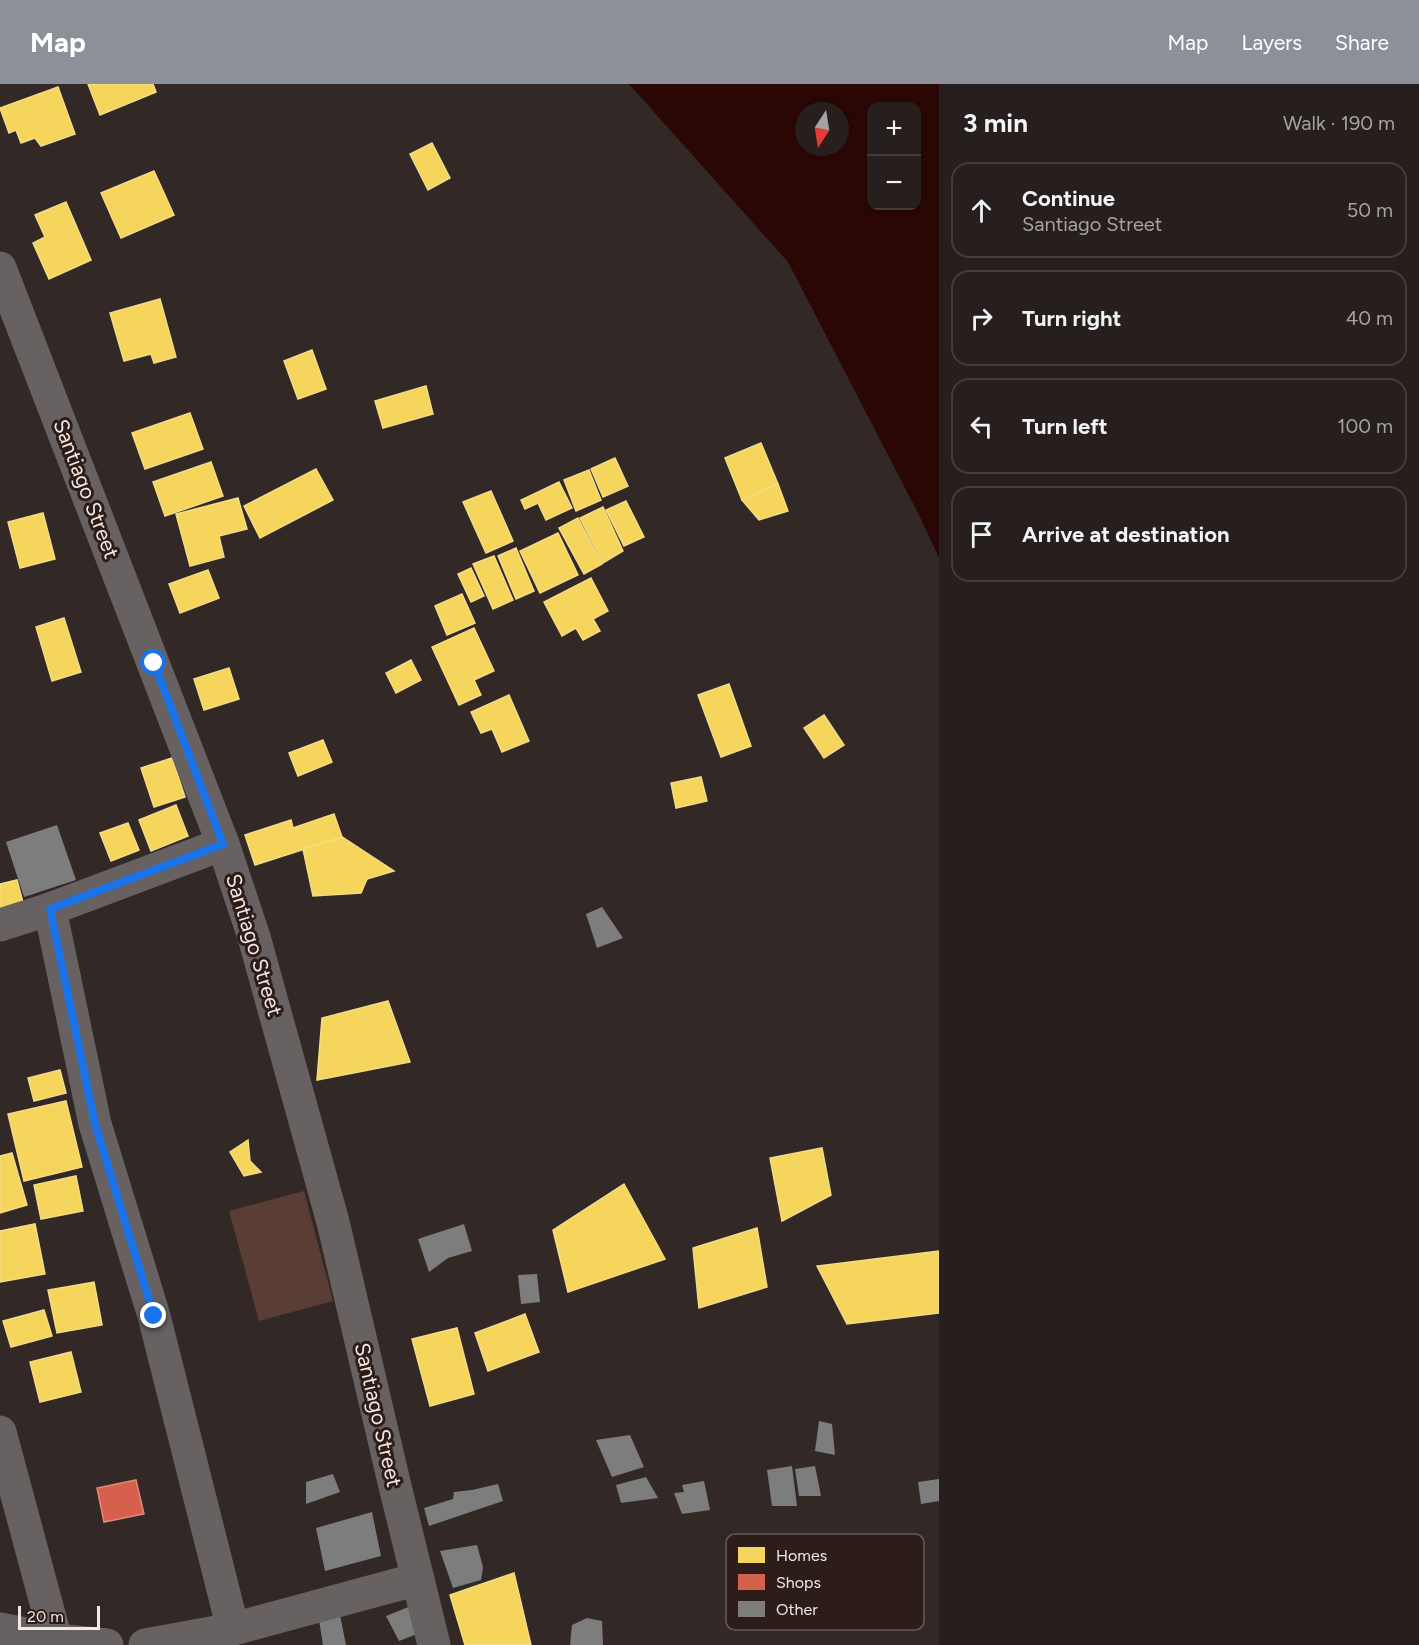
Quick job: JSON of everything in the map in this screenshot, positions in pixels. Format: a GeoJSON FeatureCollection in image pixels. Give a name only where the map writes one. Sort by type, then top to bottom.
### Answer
{"type":"FeatureCollection","features":[{"type":"Feature","properties":{"kind":"street","name":"Santiago Street"},"geometry":{"type":"LineString","coordinates":[[0,268],[223,844],[254,937],[333,1222],[434,1645]]}},
{"type":"Feature","properties":{"kind":"street"},"geometry":{"type":"LineString","coordinates":[[0,925],[50,909],[223,844]]}},
{"type":"Feature","properties":{"kind":"street"},"geometry":{"type":"LineString","coordinates":[[50,909],[95,1124],[154,1316],[233,1629]]}},
{"type":"Feature","properties":{"kind":"street"},"geometry":{"type":"LineString","coordinates":[[0,1432],[56,1640]]}},
{"type":"Feature","properties":{"kind":"street"},"geometry":{"type":"LineString","coordinates":[[145,1645],[233,1629],[418,1579]]}},
{"type":"Feature","properties":{"kind":"street"},"geometry":{"type":"LineString","coordinates":[[0,1629],[56,1640],[106,1645]]}},
{"type":"Feature","properties":{"kind":"shaded area"},"geometry":{"type":"Polygon","coordinates":[[[629,84],[939,84],[939,558],[788,262],[629,84]]]}},
{"type":"Feature","properties":{"kind":"shaded area"},"geometry":{"type":"Polygon","coordinates":[[[304,1191],[333,1301],[259,1321],[229,1211],[304,1191]]]}},
{"type":"Feature","properties":{"kind":"building: Homes"},"geometry":{"type":"Polygon","coordinates":[[[88,84],[153,84],[156,92],[100,115],[88,84]]]}},
{"type":"Feature","properties":{"kind":"building: Homes"},"geometry":{"type":"Polygon","coordinates":[[[58,87],[75,134],[41,146],[35,138],[21,143],[16,130],[9,133],[0,108],[58,87]]]}},
{"type":"Feature","properties":{"kind":"building: Homes"},"geometry":{"type":"Polygon","coordinates":[[[432,143],[450,178],[428,190],[410,154],[432,143]]]}},
{"type":"Feature","properties":{"kind":"building: Homes"},"geometry":{"type":"Polygon","coordinates":[[[154,171],[174,215],[121,238],[101,193],[154,171]]]}},
{"type":"Feature","properties":{"kind":"building: Homes"},"geometry":{"type":"Polygon","coordinates":[[[66,202],[91,260],[49,279],[33,243],[45,237],[35,215],[66,202]]]}},
{"type":"Feature","properties":{"kind":"building: Homes"},"geometry":{"type":"Polygon","coordinates":[[[160,299],[176,357],[154,363],[151,354],[124,361],[110,313],[160,299]]]}},
{"type":"Feature","properties":{"kind":"building: Homes"},"geometry":{"type":"Polygon","coordinates":[[[312,350],[326,389],[298,399],[284,361],[312,350]]]}},
{"type":"Feature","properties":{"kind":"building: Homes"},"geometry":{"type":"Polygon","coordinates":[[[426,386],[433,414],[383,428],[375,401],[426,386]]]}},
{"type":"Feature","properties":{"kind":"building: Homes"},"geometry":{"type":"Polygon","coordinates":[[[190,413],[203,449],[145,469],[132,433],[190,413]]]}},
{"type":"Feature","properties":{"kind":"building: Homes"},"geometry":{"type":"Polygon","coordinates":[[[761,443],[778,484],[742,500],[725,458],[761,443]]]}},
{"type":"Feature","properties":{"kind":"building: Homes"},"geometry":{"type":"Polygon","coordinates":[[[615,458],[628,486],[603,497],[591,469],[615,458]]]}},
{"type":"Feature","properties":{"kind":"building: Homes"},"geometry":{"type":"Polygon","coordinates":[[[211,462],[223,496],[165,516],[153,482],[211,462]]]}},
{"type":"Feature","properties":{"kind":"building: Homes"},"geometry":{"type":"Polygon","coordinates":[[[316,469],[333,500],[260,538],[244,506],[316,469]]]}},
{"type":"Feature","properties":{"kind":"building: Homes"},"geometry":{"type":"Polygon","coordinates":[[[589,470],[601,500],[576,511],[564,480],[589,470]]]}},
{"type":"Feature","properties":{"kind":"building: Homes"},"geometry":{"type":"Polygon","coordinates":[[[559,482],[572,508],[546,520],[538,503],[525,509],[521,500],[559,482]]]}},
{"type":"Feature","properties":{"kind":"building: Homes"},"geometry":{"type":"Polygon","coordinates":[[[778,484],[788,511],[759,520],[742,500],[778,484]]]}},
{"type":"Feature","properties":{"kind":"building: Homes"},"geometry":{"type":"Polygon","coordinates":[[[491,491],[513,541],[486,553],[463,502],[491,491]]]}},
{"type":"Feature","properties":{"kind":"building: Homes"},"geometry":{"type":"Polygon","coordinates":[[[238,498],[247,529],[219,536],[224,557],[190,566],[176,514],[238,498]]]}},
{"type":"Feature","properties":{"kind":"building: Homes"},"geometry":{"type":"Polygon","coordinates":[[[626,501],[644,537],[624,546],[606,510],[626,501]]]}},
{"type":"Feature","properties":{"kind":"building: Homes"},"geometry":{"type":"Polygon","coordinates":[[[603,507],[623,551],[603,563],[580,518],[603,507]]]}},
{"type":"Feature","properties":{"kind":"building: Homes"},"geometry":{"type":"Polygon","coordinates":[[[43,513],[55,559],[20,568],[8,522],[43,513]]]}},
{"type":"Feature","properties":{"kind":"building: Homes"},"geometry":{"type":"Polygon","coordinates":[[[578,518],[602,564],[584,574],[559,528],[578,518]]]}},
{"type":"Feature","properties":{"kind":"building: Homes"},"geometry":{"type":"Polygon","coordinates":[[[558,533],[578,575],[540,593],[520,551],[558,533]]]}},
{"type":"Feature","properties":{"kind":"building: Homes"},"geometry":{"type":"Polygon","coordinates":[[[516,548],[534,591],[516,599],[498,556],[516,548]]]}},
{"type":"Feature","properties":{"kind":"building: Homes"},"geometry":{"type":"Polygon","coordinates":[[[494,556],[513,600],[493,609],[473,564],[494,556]]]}},
{"type":"Feature","properties":{"kind":"building: Homes"},"geometry":{"type":"Polygon","coordinates":[[[471,568],[484,596],[471,602],[458,574],[471,568]]]}},
{"type":"Feature","properties":{"kind":"building: Homes"},"geometry":{"type":"Polygon","coordinates":[[[208,570],[219,598],[180,613],[169,584],[208,570]]]}},
{"type":"Feature","properties":{"kind":"building: Homes"},"geometry":{"type":"Polygon","coordinates":[[[591,578],[608,611],[593,619],[600,631],[583,640],[576,628],[562,636],[544,602],[591,578]]]}},
{"type":"Feature","properties":{"kind":"building: Homes"},"geometry":{"type":"Polygon","coordinates":[[[462,594],[475,623],[447,635],[435,606],[462,594]]]}},
{"type":"Feature","properties":{"kind":"building: Homes"},"geometry":{"type":"Polygon","coordinates":[[[64,618],[81,672],[52,681],[36,627],[64,618]]]}},
{"type":"Feature","properties":{"kind":"building: Homes"},"geometry":{"type":"Polygon","coordinates":[[[474,628],[494,671],[474,680],[481,695],[459,705],[432,647],[474,628]]]}},
{"type":"Feature","properties":{"kind":"building: Homes"},"geometry":{"type":"Polygon","coordinates":[[[411,660],[421,680],[396,693],[386,673],[411,660]]]}},
{"type":"Feature","properties":{"kind":"building: Homes"},"geometry":{"type":"Polygon","coordinates":[[[229,668],[239,699],[204,710],[194,679],[229,668]]]}},
{"type":"Feature","properties":{"kind":"building: Homes"},"geometry":{"type":"Polygon","coordinates":[[[729,684],[751,746],[721,757],[698,695],[729,684]]]}},
{"type":"Feature","properties":{"kind":"building: Homes"},"geometry":{"type":"Polygon","coordinates":[[[509,695],[529,741],[502,752],[492,729],[481,733],[471,712],[509,695]]]}},
{"type":"Feature","properties":{"kind":"building: Homes"},"geometry":{"type":"Polygon","coordinates":[[[824,715],[844,745],[824,758],[804,728],[824,715]]]}},
{"type":"Feature","properties":{"kind":"building: Homes"},"geometry":{"type":"Polygon","coordinates":[[[323,740],[332,762],[298,776],[289,753],[323,740]]]}},
{"type":"Feature","properties":{"kind":"building: Homes"},"geometry":{"type":"Polygon","coordinates":[[[172,758],[185,797],[154,807],[141,768],[172,758]]]}},
{"type":"Feature","properties":{"kind":"building: Homes"},"geometry":{"type":"Polygon","coordinates":[[[701,777],[707,801],[676,808],[671,783],[701,777]]]}},
{"type":"Feature","properties":{"kind":"building: Homes"},"geometry":{"type":"Polygon","coordinates":[[[176,805],[188,836],[151,851],[139,820],[176,805]]]}},
{"type":"Feature","properties":{"kind":"building: Homes"},"geometry":{"type":"Polygon","coordinates":[[[334,814],[342,837],[255,865],[245,835],[291,820],[293,828],[334,814]]]}},
{"type":"Feature","properties":{"kind":"building: Homes"},"geometry":{"type":"Polygon","coordinates":[[[128,823],[139,850],[111,861],[100,833],[128,823]]]}},
{"type":"Feature","properties":{"kind":"building: Homes"},"geometry":{"type":"Polygon","coordinates":[[[342,837],[394,871],[367,879],[361,893],[313,896],[303,849],[342,837]]]}},
{"type":"Feature","properties":{"kind":"building: Homes"},"geometry":{"type":"Polygon","coordinates":[[[17,880],[25,910],[0,915],[0,884],[17,880]]]}},
{"type":"Feature","properties":{"kind":"building: Homes"},"geometry":{"type":"Polygon","coordinates":[[[388,1001],[410,1062],[317,1080],[322,1018],[388,1001]]]}},
{"type":"Feature","properties":{"kind":"building: Homes"},"geometry":{"type":"Polygon","coordinates":[[[60,1070],[66,1093],[34,1101],[28,1078],[60,1070]]]}},
{"type":"Feature","properties":{"kind":"building: Homes"},"geometry":{"type":"Polygon","coordinates":[[[66,1101],[82,1167],[24,1181],[8,1114],[66,1101]]]}},
{"type":"Feature","properties":{"kind":"building: Homes"},"geometry":{"type":"Polygon","coordinates":[[[248,1140],[250,1161],[261,1172],[244,1176],[230,1152],[248,1140]]]}},
{"type":"Feature","properties":{"kind":"building: Homes"},"geometry":{"type":"Polygon","coordinates":[[[822,1148],[831,1195],[782,1221],[770,1158],[822,1148]]]}},
{"type":"Feature","properties":{"kind":"building: Homes"},"geometry":{"type":"Polygon","coordinates":[[[12,1153],[27,1205],[0,1213],[0,1156],[12,1153]]]}},
{"type":"Feature","properties":{"kind":"building: Homes"},"geometry":{"type":"Polygon","coordinates":[[[76,1176],[83,1211],[41,1219],[34,1185],[76,1176]]]}},
{"type":"Feature","properties":{"kind":"building: Homes"},"geometry":{"type":"Polygon","coordinates":[[[624,1184],[665,1259],[568,1292],[553,1230],[624,1184]]]}},
{"type":"Feature","properties":{"kind":"building: Homes"},"geometry":{"type":"Polygon","coordinates":[[[35,1224],[45,1274],[0,1282],[0,1231],[35,1224]]]}},
{"type":"Feature","properties":{"kind":"building: Homes"},"geometry":{"type":"Polygon","coordinates":[[[757,1228],[767,1287],[699,1308],[693,1248],[757,1228]]]}},
{"type":"Feature","properties":{"kind":"building: Homes"},"geometry":{"type":"Polygon","coordinates":[[[939,1251],[939,1313],[847,1324],[817,1266],[939,1251]]]}},
{"type":"Feature","properties":{"kind":"building: Homes"},"geometry":{"type":"Polygon","coordinates":[[[94,1282],[102,1325],[57,1333],[48,1290],[94,1282]]]}},
{"type":"Feature","properties":{"kind":"building: Homes"},"geometry":{"type":"Polygon","coordinates":[[[44,1310],[52,1336],[11,1347],[3,1321],[44,1310]]]}},
{"type":"Feature","properties":{"kind":"building: Homes"},"geometry":{"type":"Polygon","coordinates":[[[525,1314],[539,1352],[488,1371],[475,1333],[525,1314]]]}},
{"type":"Feature","properties":{"kind":"building: Homes"},"geometry":{"type":"Polygon","coordinates":[[[457,1328],[474,1394],[430,1406],[412,1339],[457,1328]]]}},
{"type":"Feature","properties":{"kind":"building: Homes"},"geometry":{"type":"Polygon","coordinates":[[[71,1352],[81,1392],[40,1402],[30,1362],[71,1352]]]}},
{"type":"Feature","properties":{"kind":"building: Homes"},"geometry":{"type":"Polygon","coordinates":[[[514,1573],[531,1645],[465,1645],[450,1595],[514,1573]]]}},
{"type":"Feature","properties":{"kind":"building: Shops"},"geometry":{"type":"Polygon","coordinates":[[[136,1480],[144,1514],[104,1522],[97,1488],[136,1480]]]}},
{"type":"Feature","properties":{"kind":"building: Other"},"geometry":{"type":"Polygon","coordinates":[[[57,825],[76,880],[24,897],[6,842],[57,825]]]}},
{"type":"Feature","properties":{"kind":"building: Other"},"geometry":{"type":"Polygon","coordinates":[[[602,907],[623,938],[597,948],[586,914],[602,907]]]}},
{"type":"Feature","properties":{"kind":"building: Other"},"geometry":{"type":"Polygon","coordinates":[[[464,1224],[472,1251],[448,1258],[429,1272],[418,1239],[464,1224]]]}},
{"type":"Feature","properties":{"kind":"building: Other"},"geometry":{"type":"Polygon","coordinates":[[[537,1274],[540,1302],[521,1304],[518,1275],[537,1274]]]}},
{"type":"Feature","properties":{"kind":"building: Other"},"geometry":{"type":"Polygon","coordinates":[[[819,1421],[832,1424],[835,1455],[815,1451],[819,1421]]]}},
{"type":"Feature","properties":{"kind":"building: Other"},"geometry":{"type":"Polygon","coordinates":[[[630,1435],[644,1467],[612,1477],[596,1440],[630,1435]]]}},
{"type":"Feature","properties":{"kind":"building: Other"},"geometry":{"type":"Polygon","coordinates":[[[792,1466],[797,1506],[772,1506],[767,1470],[792,1466]]]}},
{"type":"Feature","properties":{"kind":"building: Other"},"geometry":{"type":"Polygon","coordinates":[[[815,1466],[821,1496],[799,1496],[795,1469],[815,1466]]]}},
{"type":"Feature","properties":{"kind":"building: Other"},"geometry":{"type":"Polygon","coordinates":[[[333,1474],[340,1492],[306,1504],[306,1482],[333,1474]]]}},
{"type":"Feature","properties":{"kind":"building: Other"},"geometry":{"type":"Polygon","coordinates":[[[646,1477],[658,1498],[621,1503],[616,1485],[646,1477]]]}},
{"type":"Feature","properties":{"kind":"building: Other"},"geometry":{"type":"Polygon","coordinates":[[[939,1479],[939,1501],[921,1504],[918,1482],[939,1479]]]}},
{"type":"Feature","properties":{"kind":"building: Other"},"geometry":{"type":"Polygon","coordinates":[[[704,1481],[710,1510],[682,1514],[674,1493],[684,1492],[682,1485],[704,1481]]]}},
{"type":"Feature","properties":{"kind":"building: Other"},"geometry":{"type":"Polygon","coordinates":[[[498,1484],[503,1501],[429,1526],[424,1508],[453,1499],[454,1492],[498,1484]]]}},
{"type":"Feature","properties":{"kind":"building: Other"},"geometry":{"type":"Polygon","coordinates":[[[372,1512],[381,1556],[325,1571],[316,1528],[372,1512]]]}},
{"type":"Feature","properties":{"kind":"building: Other"},"geometry":{"type":"Polygon","coordinates":[[[477,1545],[483,1567],[481,1580],[453,1588],[440,1551],[477,1545]]]}},
{"type":"Feature","properties":{"kind":"building: Other"},"geometry":{"type":"Polygon","coordinates":[[[411,1606],[422,1632],[399,1641],[386,1616],[411,1606]]]}},
{"type":"Feature","properties":{"kind":"building: Other"},"geometry":{"type":"Polygon","coordinates":[[[340,1615],[346,1645],[323,1645],[319,1620],[340,1615]]]}},
{"type":"Feature","properties":{"kind":"building: Other"},"geometry":{"type":"Polygon","coordinates":[[[587,1618],[602,1621],[603,1645],[570,1645],[572,1625],[587,1618]]]}},
{"type":"Feature","properties":{"kind":"route"},"geometry":{"type":"LineString","coordinates":[[154,663],[223,844],[50,909],[95,1124],[154,1316]]}}]}
